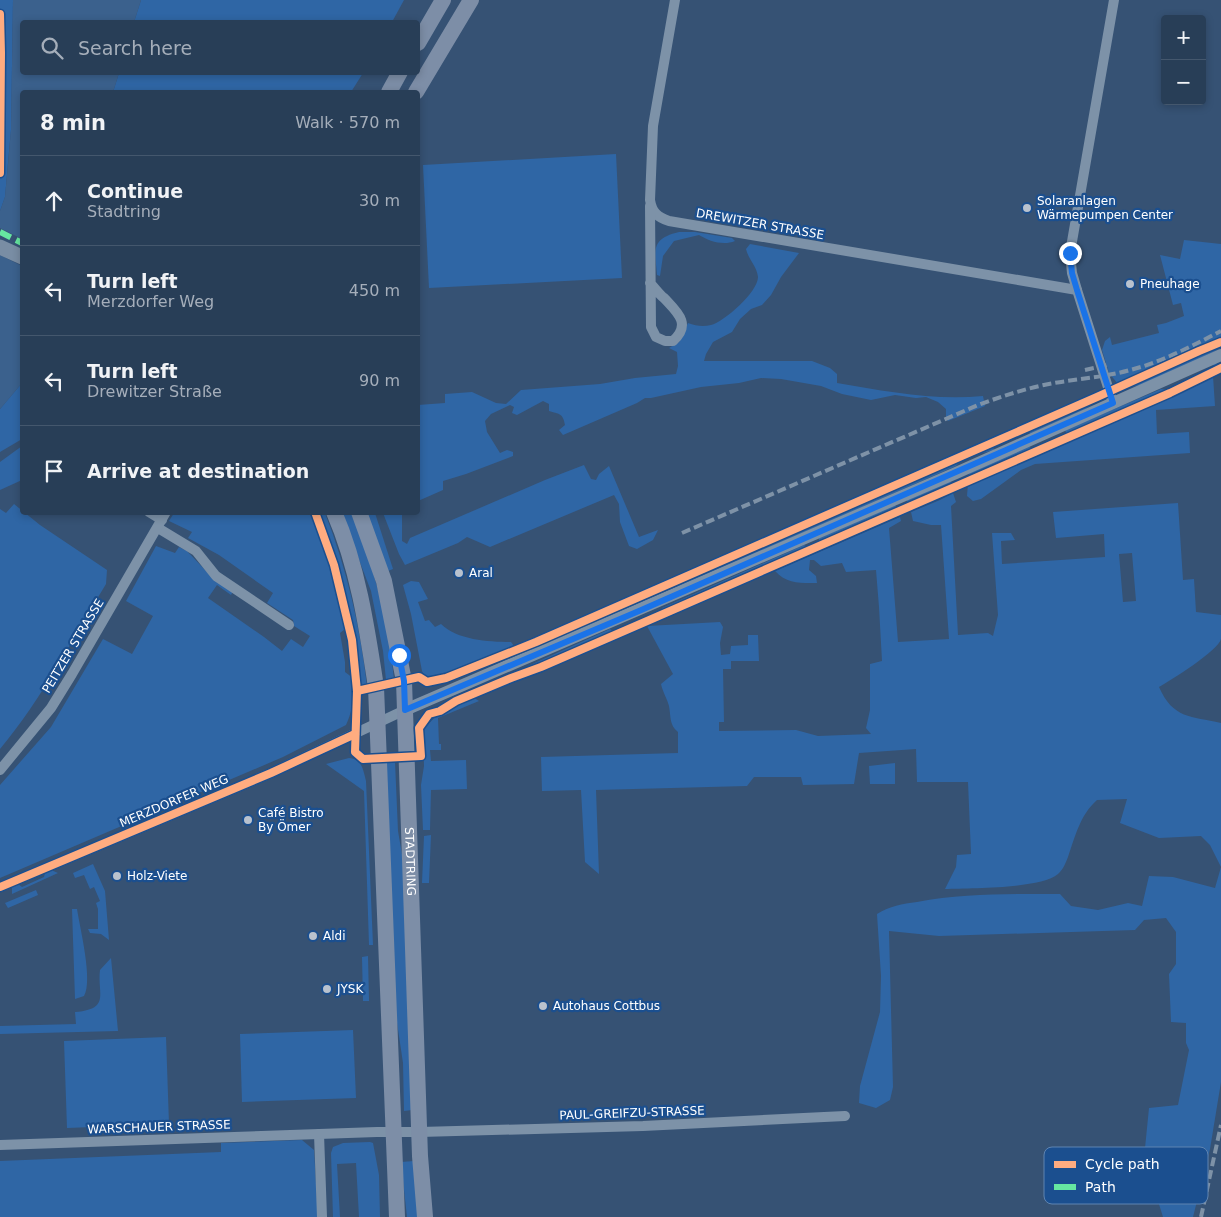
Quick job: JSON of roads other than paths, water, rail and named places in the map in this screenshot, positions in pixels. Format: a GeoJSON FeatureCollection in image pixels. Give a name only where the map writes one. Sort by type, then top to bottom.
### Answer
{"type":"FeatureCollection","features":[{"type":"Feature","properties":{"kind":"main road"},"geometry":{"type":"LineString","coordinates":[[420,40],[443,0]]}},
{"type":"Feature","properties":{"kind":"main road"},"geometry":{"type":"LineString","coordinates":[[417,90],[471,0]]}},
{"type":"Feature","properties":{"kind":"main road"},"geometry":{"type":"LineString","coordinates":[[389,90],[398,75]]}},
{"type":"Feature","properties":{"kind":"main road"},"geometry":{"type":"LineString","coordinates":[[0,247],[20,256]]}},
{"type":"Feature","properties":{"kind":"main road"},"geometry":{"type":"LineString","coordinates":[[335,515],[349,554],[362,604],[376,687],[397,1217]]}},
{"type":"Feature","properties":{"kind":"main road","name":"STADTRING"},"geometry":{"type":"LineString","coordinates":[[360,515],[384,581],[404,681],[420,1132],[425,1217]]}},
{"type":"Feature","properties":{"kind":"street"},"geometry":{"type":"LineString","coordinates":[[650,283],[681,318],[680,334],[673,341],[665,341],[656,337],[651,328],[650,283],[650,200],[653,126],[675,0]]}},
{"type":"Feature","properties":{"kind":"street"},"geometry":{"type":"LineString","coordinates":[[1113,403],[1072,273],[1070,253],[1114,0]]}},
{"type":"Feature","properties":{"kind":"street","name":"DREWITZER STRASSE"},"geometry":{"type":"LineString","coordinates":[[650,200],[651,206],[657,215],[669,221],[1077,290]]}},
{"type":"Feature","properties":{"kind":"street","name":"MERZDORFER WEG"},"geometry":{"type":"LineString","coordinates":[[0,887],[271,773],[405,710],[687,590],[1221,355]]}},
{"type":"Feature","properties":{"kind":"street"},"geometry":{"type":"LineString","coordinates":[[162,520],[196,552],[216,576],[289,624]]}},
{"type":"Feature","properties":{"kind":"street","name":"PEITZER STRASSE"},"geometry":{"type":"LineString","coordinates":[[0,770],[51,708],[162,520]]}},
{"type":"Feature","properties":{"kind":"street","name":"PAUL-GREIFZU-STRASSE"},"geometry":{"type":"LineString","coordinates":[[393,1132],[643,1126],[845,1116]]}},
{"type":"Feature","properties":{"kind":"street","name":"WARSCHAUER STRASSE"},"geometry":{"type":"LineString","coordinates":[[0,1145],[393,1132]]}},
{"type":"Feature","properties":{"kind":"street"},"geometry":{"type":"LineString","coordinates":[[319,1134],[322,1217]]}},
{"type":"Feature","properties":{"kind":"railway"},"geometry":{"type":"LineString","coordinates":[[682,533],[978,405],[1035,387],[1109,375],[1142,367],[1177,353],[1221,331]]}},
{"type":"Feature","properties":{"kind":"railway"},"geometry":{"type":"LineString","coordinates":[[1085,370],[1107,365]]}},
{"type":"Feature","properties":{"kind":"railway"},"geometry":{"type":"LineString","coordinates":[[1208,1185],[1221,1125]]}},
{"type":"Feature","properties":{"kind":"railway"},"geometry":{"type":"LineString","coordinates":[[1201,1217],[1204,1204]]}},
{"type":"Feature","properties":{"kind":"place","name":"Solaranlagen Wärmepumpen Center"},"geometry":{"type":"Point","coordinates":[1027,208]}},
{"type":"Feature","properties":{"kind":"place","name":"Pneuhage"},"geometry":{"type":"Point","coordinates":[1130,284]}},
{"type":"Feature","properties":{"kind":"place","name":"Aral"},"geometry":{"type":"Point","coordinates":[459,573]}},
{"type":"Feature","properties":{"kind":"place","name":"Café Bistro By Ömer"},"geometry":{"type":"Point","coordinates":[248,820]}},
{"type":"Feature","properties":{"kind":"place","name":"Holz-Viete"},"geometry":{"type":"Point","coordinates":[117,876]}},
{"type":"Feature","properties":{"kind":"place","name":"Aldi"},"geometry":{"type":"Point","coordinates":[313,936]}},
{"type":"Feature","properties":{"kind":"place","name":"JYSK"},"geometry":{"type":"Point","coordinates":[327,989]}},
{"type":"Feature","properties":{"kind":"place","name":"Autohaus Cottbus"},"geometry":{"type":"Point","coordinates":[543,1006]}}]}
